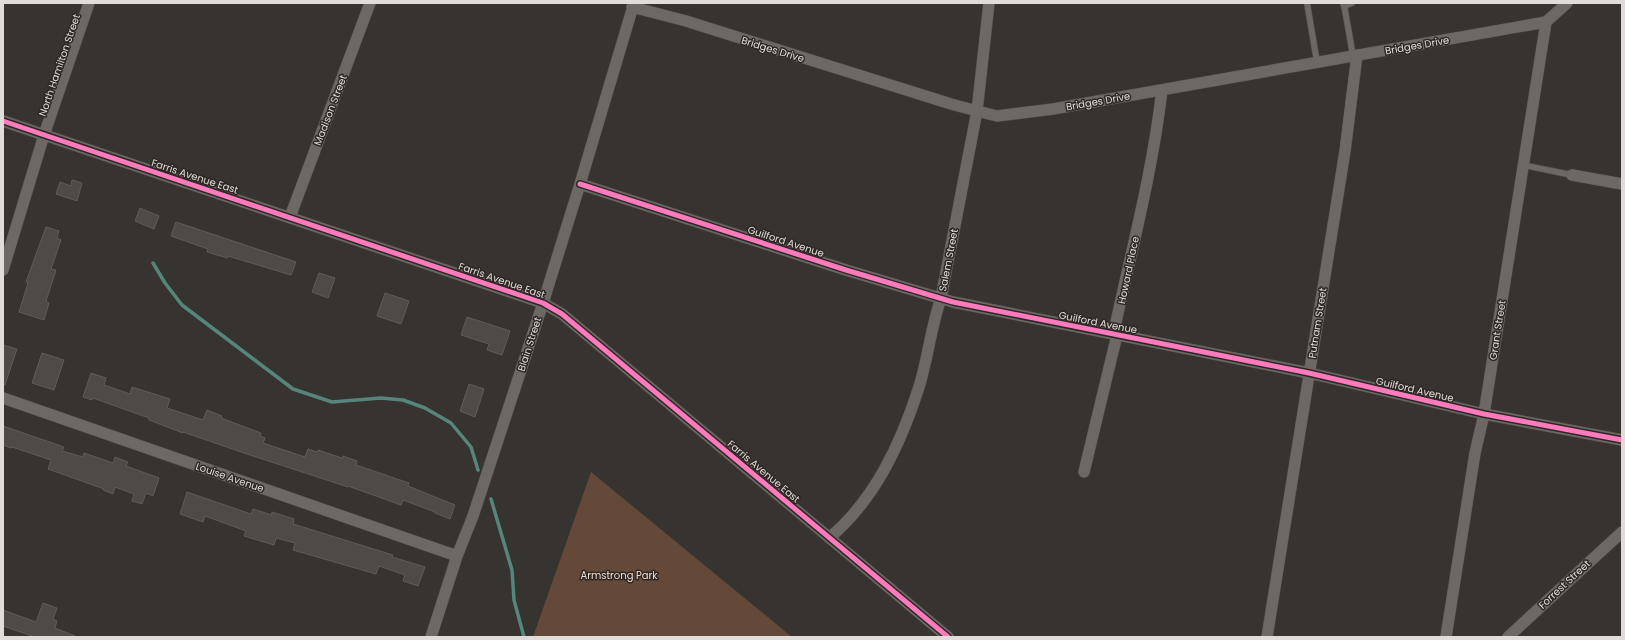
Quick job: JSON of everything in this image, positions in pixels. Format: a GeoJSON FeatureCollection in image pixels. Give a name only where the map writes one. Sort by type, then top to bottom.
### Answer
{"type":"FeatureCollection","features":[{"type":"Feature","properties":{"kind":"street","name":"North Hamilton Street"},"geometry":{"type":"LineString","coordinates":[[3,270],[44,135],[89,3]]}},
{"type":"Feature","properties":{"kind":"street","name":"Madison Street"},"geometry":{"type":"LineString","coordinates":[[290,217],[370,3]]}},
{"type":"Feature","properties":{"kind":"street","name":"Salem Street"},"geometry":{"type":"LineString","coordinates":[[829,538],[870,494],[901,439],[919,386],[934,321],[941,298],[977,111],[989,3]]}},
{"type":"Feature","properties":{"kind":"street"},"geometry":{"type":"LineString","coordinates":[[1546,22],[1567,3]]}},
{"type":"Feature","properties":{"kind":"street","name":"Bridges Drive"},"geometry":{"type":"LineString","coordinates":[[633,5],[951,104],[997,116],[1053,109],[1546,22]]}},
{"type":"Feature","properties":{"kind":"street","name":"Blain Street"},"geometry":{"type":"LineString","coordinates":[[431,637],[457,556],[473,516],[543,303],[633,5]]}},
{"type":"Feature","properties":{"kind":"street","name":"Grant Street"},"geometry":{"type":"LineString","coordinates":[[1446,637],[1475,453],[1484,414],[1546,22]]}},
{"type":"Feature","properties":{"kind":"street","name":"Putnam Street"},"geometry":{"type":"LineString","coordinates":[[1267,637],[1345,152],[1355,56]]}},
{"type":"Feature","properties":{"kind":"street","name":"Howard Place"},"geometry":{"type":"LineString","coordinates":[[1084,472],[1117,335],[1116,322],[1160,112],[1162,90]]}},
{"type":"Feature","properties":{"kind":"street","name":"Farris Avenue East"},"geometry":{"type":"LineString","coordinates":[[3,121],[543,303],[568,319],[948,637]]}},
{"type":"Feature","properties":{"kind":"street"},"geometry":{"type":"LineString","coordinates":[[1572,176],[1622,184]]}},
{"type":"Feature","properties":{"kind":"street","name":"Guilford Avenue"},"geometry":{"type":"LineString","coordinates":[[580,184],[846,270],[941,298],[1309,373],[1484,414],[1622,440]]}},
{"type":"Feature","properties":{"kind":"street","name":"Louise Avenue"},"geometry":{"type":"LineString","coordinates":[[3,398],[457,556]]}},
{"type":"Feature","properties":{"kind":"street","name":"Forrest Street"},"geometry":{"type":"LineString","coordinates":[[1508,637],[1622,532]]}},
{"type":"Feature","properties":{"kind":"lane"},"geometry":{"type":"LineString","coordinates":[[1308,3],[1317,62]]}},
{"type":"Feature","properties":{"kind":"lane"},"geometry":{"type":"LineString","coordinates":[[1352,3],[1343,4],[1355,56]]}},
{"type":"Feature","properties":{"kind":"lane"},"geometry":{"type":"LineString","coordinates":[[1523,165],[1572,176]]}},
{"type":"Feature","properties":{"kind":"green space","name":"Armstrong Park"},"geometry":{"type":"Polygon","coordinates":[[[591,472],[792,637],[533,637],[591,472]]]}},
{"type":"Feature","properties":{"kind":"building"},"geometry":{"type":"Polygon","coordinates":[[[72,180],[82,183],[77,201],[56,194],[60,182],[71,186],[72,180]]]}},
{"type":"Feature","properties":{"kind":"building"},"geometry":{"type":"Polygon","coordinates":[[[140,208],[159,216],[154,229],[135,221],[140,208]]]}},
{"type":"Feature","properties":{"kind":"building"},"geometry":{"type":"Polygon","coordinates":[[[176,222],[296,262],[291,275],[228,256],[227,258],[207,252],[208,249],[171,236],[176,222]]]}},
{"type":"Feature","properties":{"kind":"building"},"geometry":{"type":"Polygon","coordinates":[[[46,227],[59,231],[57,238],[61,240],[51,269],[56,270],[46,301],[49,303],[44,320],[19,312],[28,283],[26,282],[46,227]]]}},
{"type":"Feature","properties":{"kind":"building"},"geometry":{"type":"Polygon","coordinates":[[[319,273],[335,278],[328,298],[312,292],[319,273]]]}},
{"type":"Feature","properties":{"kind":"building"},"geometry":{"type":"Polygon","coordinates":[[[385,293],[409,301],[401,324],[377,316],[385,293]]]}},
{"type":"Feature","properties":{"kind":"building"},"geometry":{"type":"Polygon","coordinates":[[[467,317],[510,331],[502,355],[487,350],[489,344],[461,335],[467,317]]]}},
{"type":"Feature","properties":{"kind":"building"},"geometry":{"type":"Polygon","coordinates":[[[3,345],[17,349],[5,385],[3,384],[3,345]]]}},
{"type":"Feature","properties":{"kind":"building"},"geometry":{"type":"Polygon","coordinates":[[[42,353],[64,360],[54,390],[32,383],[42,353]]]}},
{"type":"Feature","properties":{"kind":"building"},"geometry":{"type":"Polygon","coordinates":[[[91,373],[106,378],[104,385],[130,394],[132,387],[170,399],[167,408],[203,420],[207,410],[222,416],[221,418],[261,433],[260,436],[265,438],[263,443],[305,457],[308,449],[317,452],[318,450],[342,458],[343,456],[357,461],[356,465],[409,483],[408,486],[455,505],[450,519],[403,500],[401,505],[348,486],[183,433],[149,420],[149,418],[93,398],[92,400],[83,397],[91,373]]]}},
{"type":"Feature","properties":{"kind":"building"},"geometry":{"type":"Polygon","coordinates":[[[469,384],[484,389],[475,417],[460,411],[469,384]]]}},
{"type":"Feature","properties":{"kind":"building"},"geometry":{"type":"Polygon","coordinates":[[[3,426],[64,447],[62,451],[83,457],[84,453],[113,463],[115,457],[128,462],[126,466],[159,478],[153,496],[146,493],[142,504],[132,501],[134,494],[115,487],[113,494],[103,490],[104,489],[48,469],[51,460],[3,445],[3,426]]]}},
{"type":"Feature","properties":{"kind":"building"},"geometry":{"type":"Polygon","coordinates":[[[187,492],[251,514],[253,509],[272,515],[272,512],[294,519],[293,524],[393,555],[392,557],[425,567],[418,586],[403,581],[405,575],[379,566],[376,574],[293,550],[295,543],[276,538],[274,545],[244,536],[246,531],[205,516],[203,522],[180,514],[187,492]]]}},
{"type":"Feature","properties":{"kind":"building"},"geometry":{"type":"Polygon","coordinates":[[[43,603],[57,608],[53,619],[57,621],[55,628],[75,636],[74,637],[35,637],[3,626],[3,610],[36,622],[43,603]]]}},
{"type":"Feature","properties":{"kind":"waterway"},"geometry":{"type":"LineString","coordinates":[[153,263],[165,283],[182,305],[293,389],[332,402],[381,398],[403,400],[425,408],[451,423],[471,447],[478,470]]}},
{"type":"Feature","properties":{"kind":"waterway"},"geometry":{"type":"LineString","coordinates":[[491,499],[512,570],[514,600],[524,637]]}},
{"type":"Feature","properties":{"kind":"cycle path"},"geometry":{"type":"LineString","coordinates":[[3,121],[543,303],[562,314],[948,637]]}},
{"type":"Feature","properties":{"kind":"cycle path"},"geometry":{"type":"LineString","coordinates":[[580,184],[846,270],[953,302],[1309,373],[1484,414],[1622,440]]}}]}
